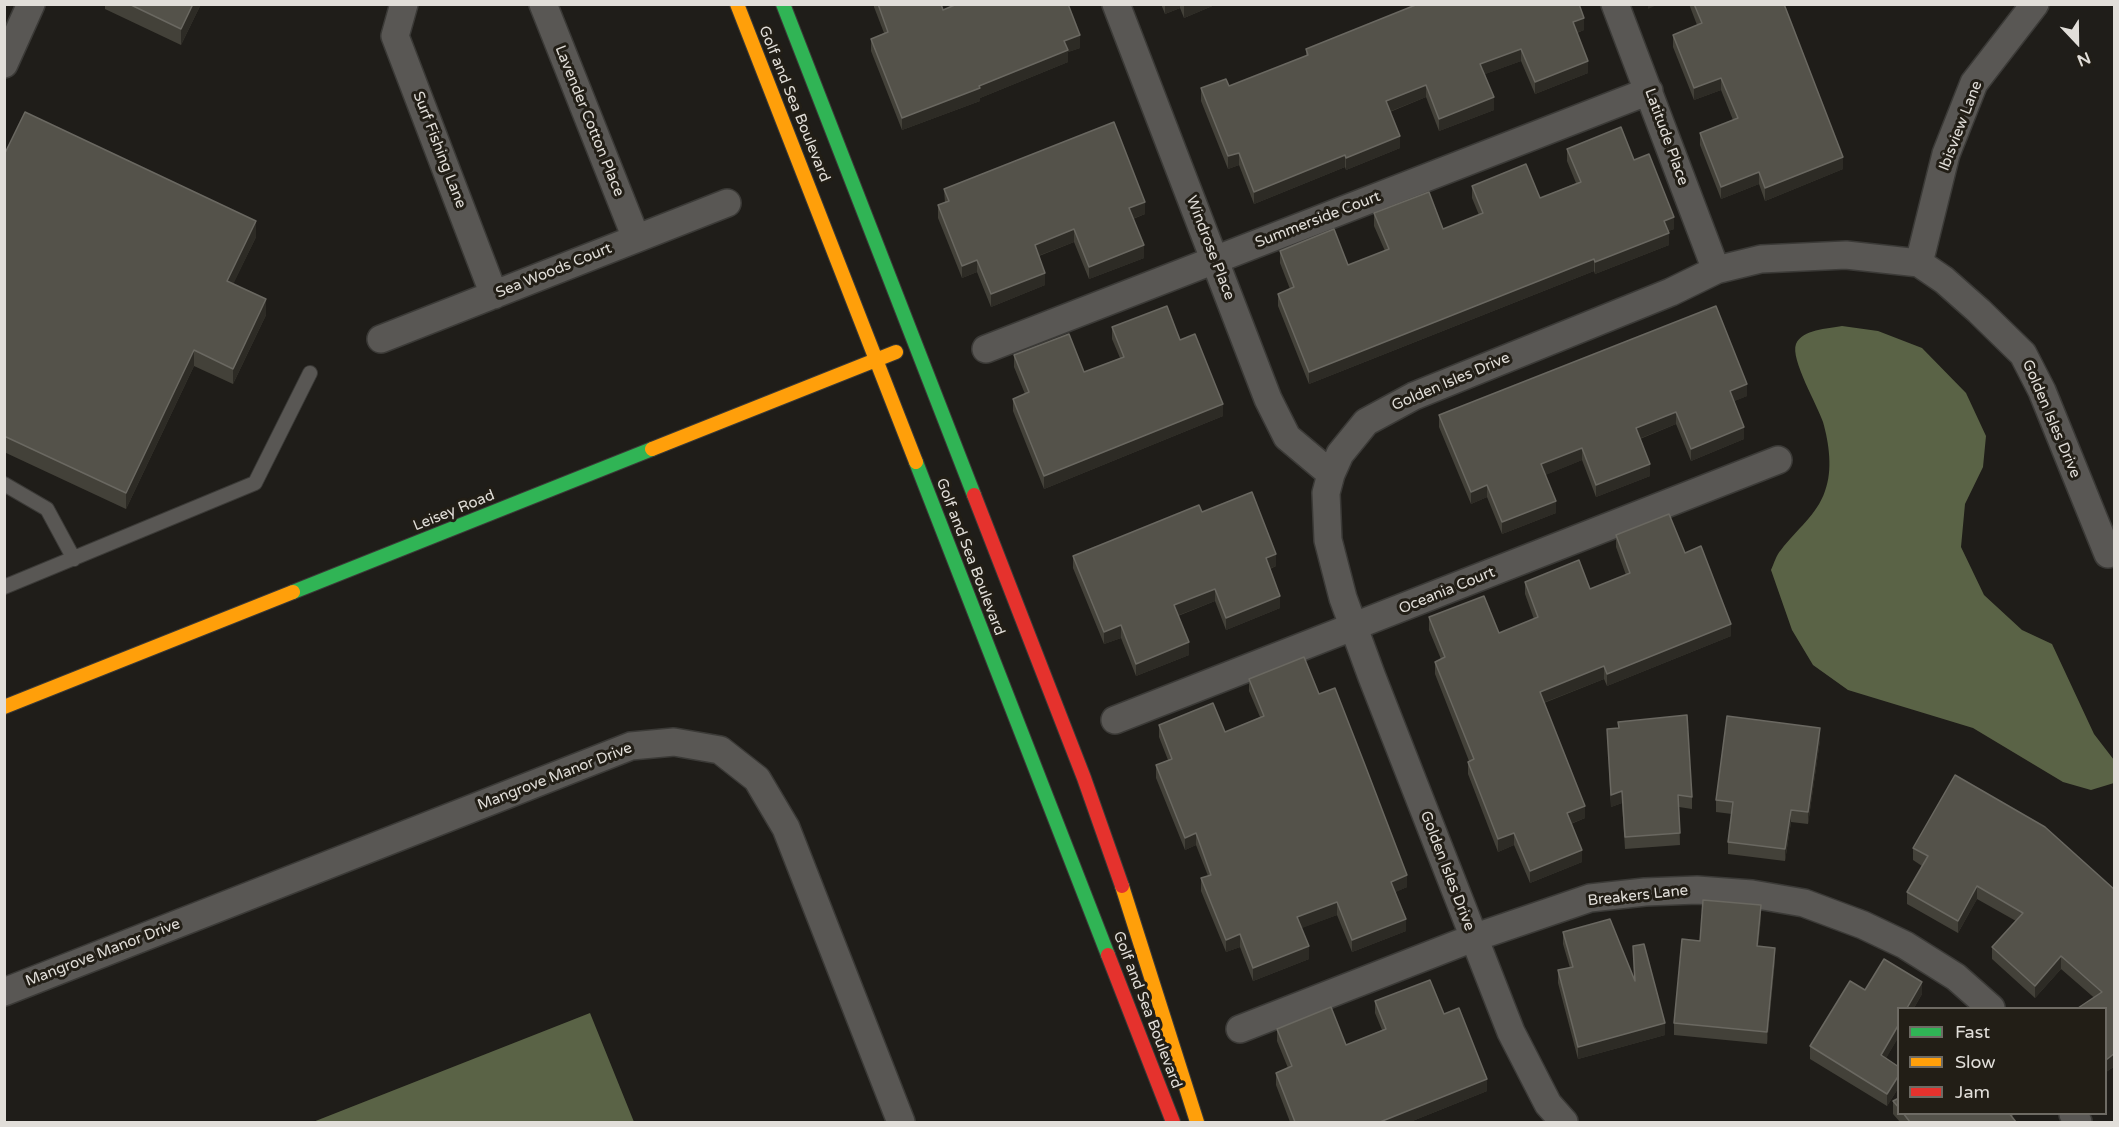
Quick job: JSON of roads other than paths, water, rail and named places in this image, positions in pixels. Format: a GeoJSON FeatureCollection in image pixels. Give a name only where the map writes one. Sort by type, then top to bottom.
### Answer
{"type":"FeatureCollection","features":[{"type":"Feature","properties":{"kind":"street"},"geometry":{"type":"LineString","coordinates":[[4,64],[31,4]]}},
{"type":"Feature","properties":{"kind":"street","name":"Surf Fishing Lane"},"geometry":{"type":"LineString","coordinates":[[404,4],[394,36],[494,295]]}},
{"type":"Feature","properties":{"kind":"street","name":"Lavender Cotton Place"},"geometry":{"type":"LineString","coordinates":[[543,4],[636,238]]}},
{"type":"Feature","properties":{"kind":"street","name":"Golf and Sea Boulevard"},"geometry":{"type":"LineString","coordinates":[[737,4],[1173,1122]]}},
{"type":"Feature","properties":{"kind":"street","name":"Golf and Sea Boulevard"},"geometry":{"type":"LineString","coordinates":[[783,4],[1084,778],[1122,886],[1197,1122]]}},
{"type":"Feature","properties":{"kind":"street","name":"Windrose Place"},"geometry":{"type":"LineString","coordinates":[[1116,4],[1269,399],[1287,438],[1331,474]]}},
{"type":"Feature","properties":{"kind":"street","name":"Latitude Place"},"geometry":{"type":"LineString","coordinates":[[1615,4],[1716,270]]}},
{"type":"Feature","properties":{"kind":"street","name":"Ibisview Lane"},"geometry":{"type":"LineString","coordinates":[[1918,263],[1947,154],[1974,83],[2036,4]]}},
{"type":"Feature","properties":{"kind":"street","name":"Summerside Court"},"geometry":{"type":"LineString","coordinates":[[987,348],[1649,91]]}},
{"type":"Feature","properties":{"kind":"street","name":"Sea Woods Court"},"geometry":{"type":"LineString","coordinates":[[381,339],[727,203]]}},
{"type":"Feature","properties":{"kind":"street","name":"Golden Isles Drive"},"geometry":{"type":"LineString","coordinates":[[1563,1122],[1548,1104],[1511,1032],[1473,938],[1354,628],[1328,540],[1326,493],[1331,474],[1340,454],[1366,422],[1414,396],[1671,292],[1716,270],[1761,259],[1846,255],[1918,263],[1944,280],[1979,310],[2023,354],[2042,391],[2108,554],[2115,551]]}},
{"type":"Feature","properties":{"kind":"street","name":"Leisey Road"},"geometry":{"type":"LineString","coordinates":[[4,707],[915,345]]}},
{"type":"Feature","properties":{"kind":"street","name":"Oceania Court"},"geometry":{"type":"LineString","coordinates":[[1115,720],[1778,460]]}},
{"type":"Feature","properties":{"kind":"street","name":"Mangrove Manor Drive"},"geometry":{"type":"LineString","coordinates":[[4,992],[631,746],[674,742],[720,750],[757,779],[775,809],[786,828],[901,1122]]}},
{"type":"Feature","properties":{"kind":"street","name":"Breakers Lane"},"geometry":{"type":"LineString","coordinates":[[1240,1029],[1473,938],[1590,898],[1645,892],[1697,890],[1752,894],[1804,903],[1863,925],[1905,945],[1956,977],[1991,1007]]}},
{"type":"Feature","properties":{"kind":"lane"},"geometry":{"type":"LineString","coordinates":[[4,588],[255,483],[310,373]]}},
{"type":"Feature","properties":{"kind":"lane"},"geometry":{"type":"LineString","coordinates":[[4,484],[47,509],[74,559]]}}]}
